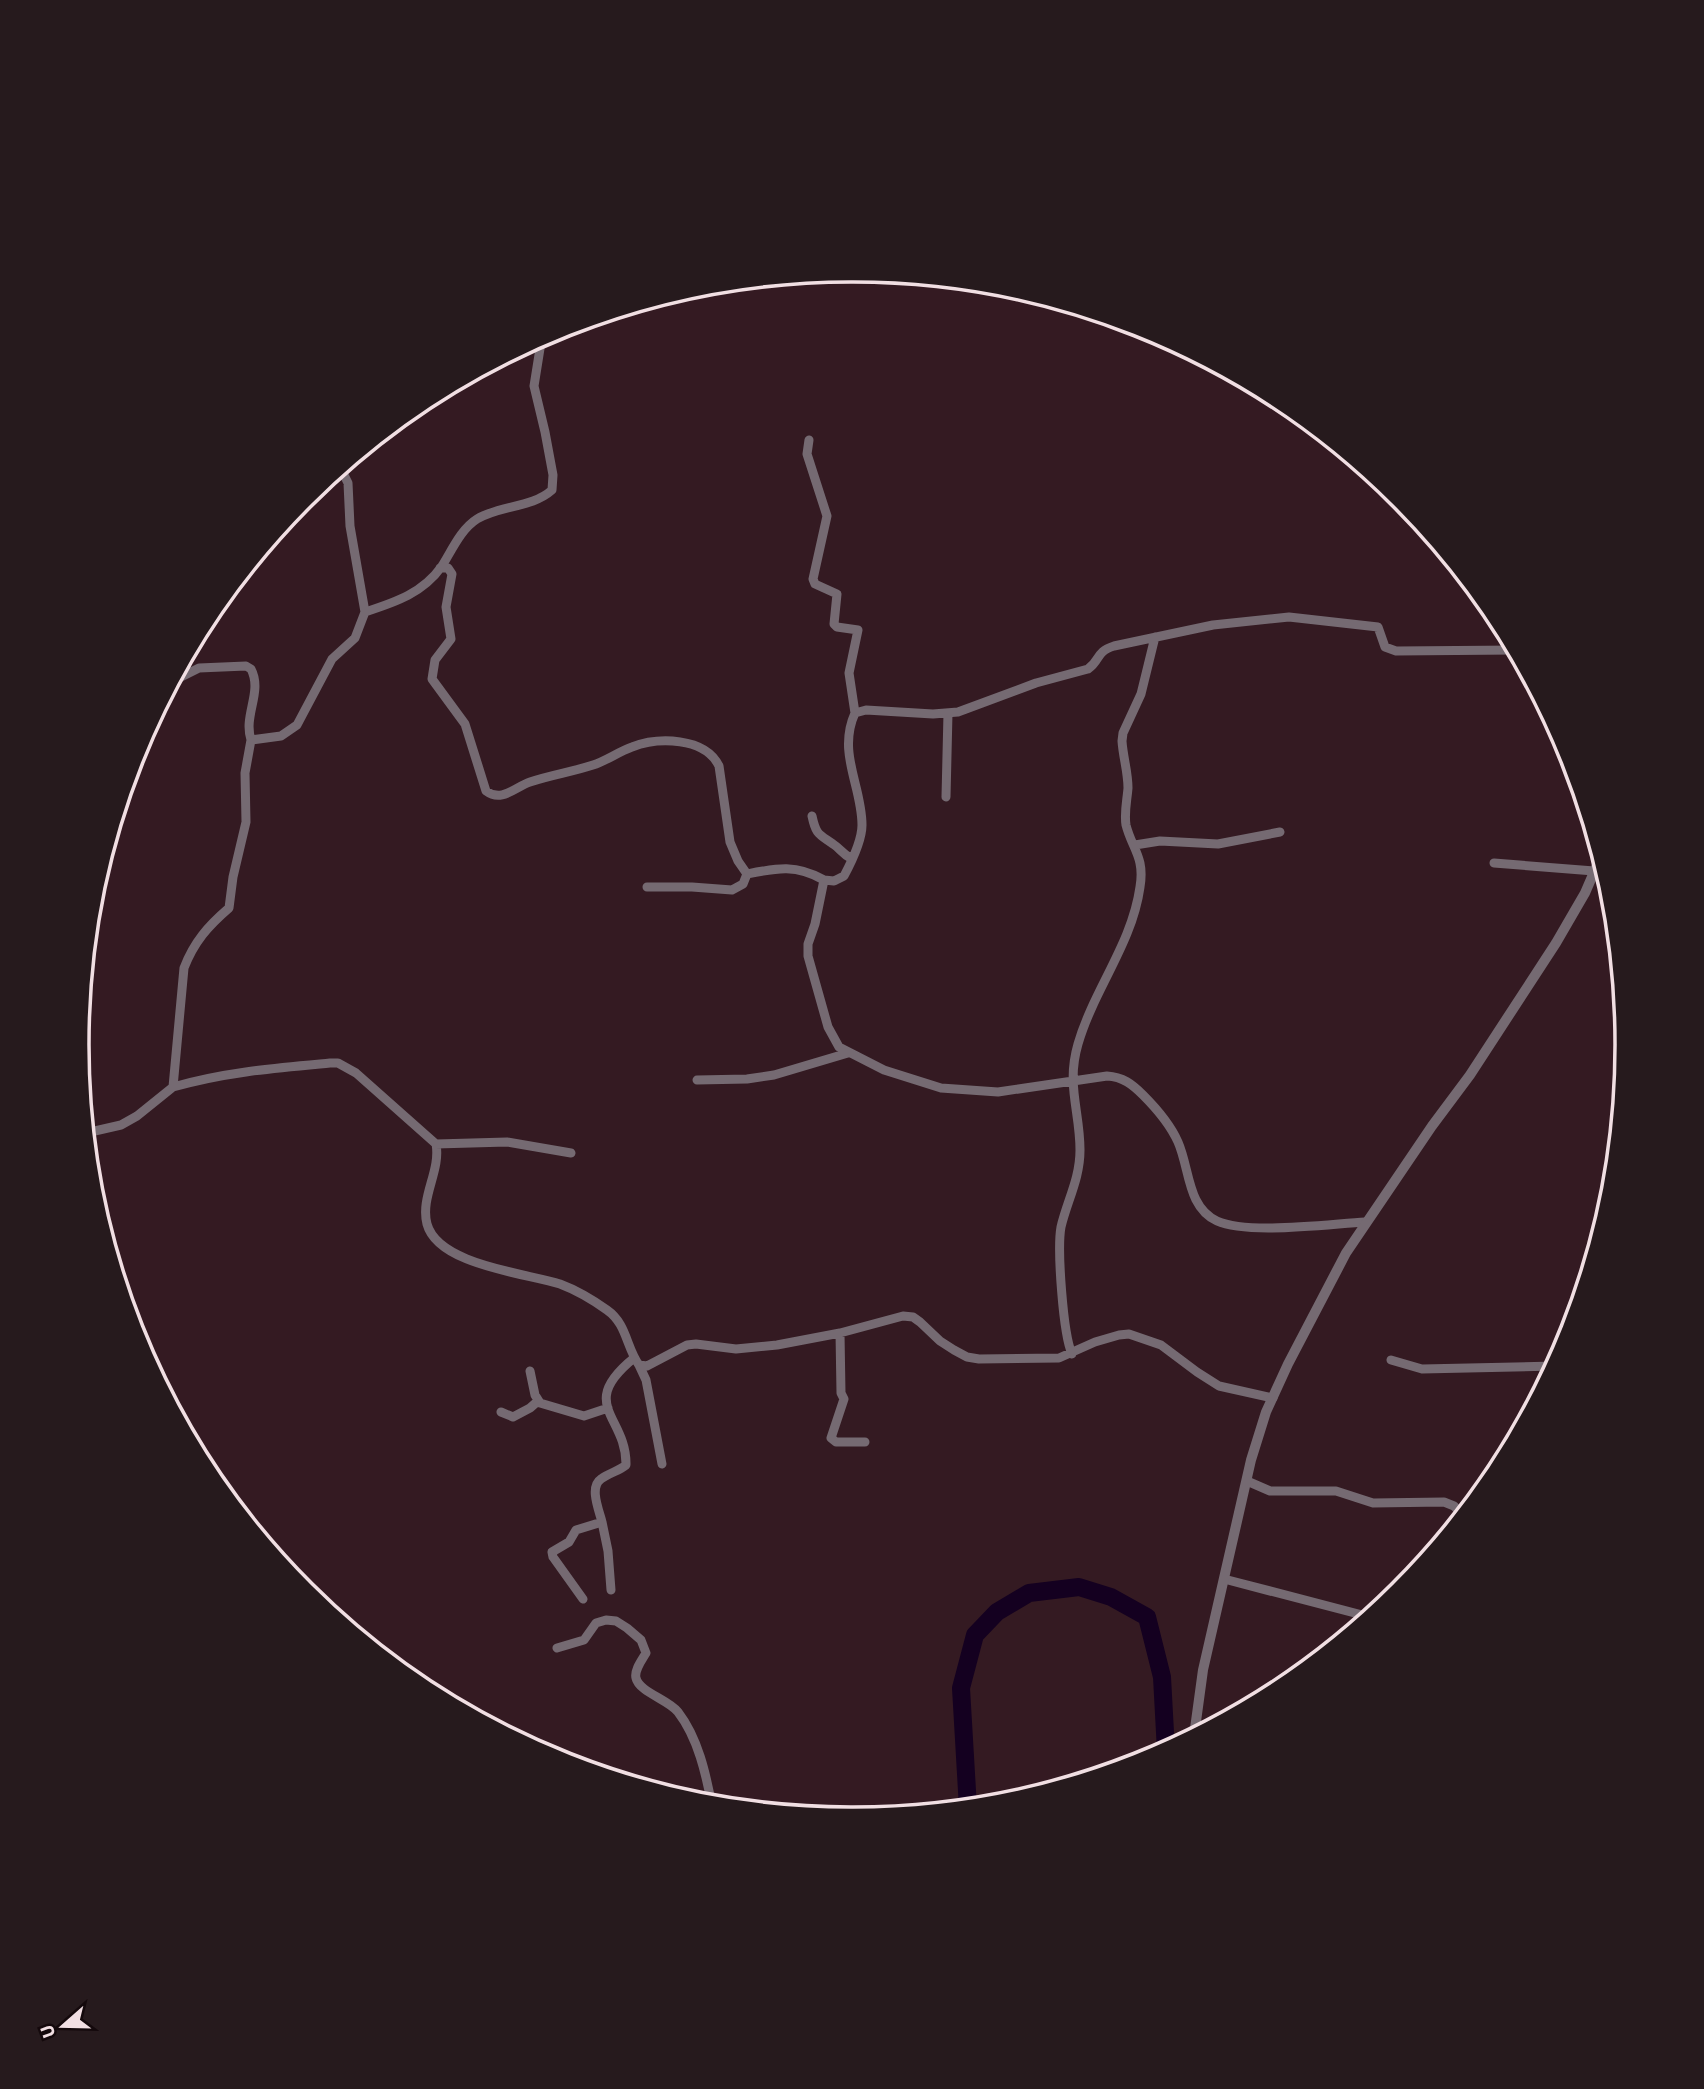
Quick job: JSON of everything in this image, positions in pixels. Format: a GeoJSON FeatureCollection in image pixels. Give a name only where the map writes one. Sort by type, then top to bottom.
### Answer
{"type":"FeatureCollection","features":[{"type":"Feature","properties":{"kind":"street"},"geometry":{"type":"LineString","coordinates":[[365,612],[410,596],[440,568],[471,522],[542,497],[552,489],[545,432],[534,386],[540,349]]}},
{"type":"Feature","properties":{"kind":"street"},"geometry":{"type":"LineString","coordinates":[[747,874],[792,868],[834,881],[842,878],[862,832],[862,821],[850,771],[849,746],[850,728],[855,713],[849,673],[858,630],[836,626],[834,621],[837,594],[817,586],[814,582],[827,516],[807,454],[809,440]]}},
{"type":"Feature","properties":{"kind":"street"},"geometry":{"type":"LineString","coordinates":[[251,740],[281,736],[297,725],[332,659],[355,638],[365,612],[350,526],[348,483],[344,475]]}},
{"type":"Feature","properties":{"kind":"street"},"geometry":{"type":"LineString","coordinates":[[440,568],[448,568],[452,573],[446,607],[450,639],[435,660],[432,679],[465,724],[486,791],[491,795],[503,796],[529,782],[596,764],[629,748],[655,741],[703,748],[714,757],[719,766],[730,842],[747,874]]}},
{"type":"Feature","properties":{"kind":"street"},"geometry":{"type":"LineString","coordinates":[[855,713],[871,710],[948,713],[1087,669],[1103,650],[1213,625],[1297,616],[1376,626],[1380,630],[1385,647],[1396,651],[1505,650]]}},
{"type":"Feature","properties":{"kind":"street"},"geometry":{"type":"LineString","coordinates":[[1072,1353],[1064,1326],[1060,1238],[1080,1157],[1072,1081],[1076,1049],[1082,1031],[1134,920],[1141,883],[1135,845],[1126,823],[1128,788],[1122,741],[1141,694],[1155,638]]}},
{"type":"Feature","properties":{"kind":"street"},"geometry":{"type":"LineString","coordinates":[[173,1087],[184,968],[190,953],[208,926],[229,908],[246,822],[245,773],[251,740],[248,723],[255,684],[251,668],[246,666],[199,668],[185,675]]}},
{"type":"Feature","properties":{"kind":"street"},"geometry":{"type":"LineString","coordinates":[[946,797],[948,713]]}},
{"type":"Feature","properties":{"kind":"street"},"geometry":{"type":"LineString","coordinates":[[812,816],[819,835],[852,859]]}},
{"type":"Feature","properties":{"kind":"street"},"geometry":{"type":"LineString","coordinates":[[1135,845],[1160,841],[1218,844],[1280,832]]}},
{"type":"Feature","properties":{"kind":"street"},"geometry":{"type":"LineString","coordinates":[[1195,1725],[1203,1670],[1260,1430],[1308,1322],[1365,1222],[1470,1075],[1565,928],[1594,871],[1494,863]]}},
{"type":"Feature","properties":{"kind":"street"},"geometry":{"type":"LineString","coordinates":[[647,887],[732,890],[743,884],[747,874]]}},
{"type":"Feature","properties":{"kind":"street"},"geometry":{"type":"LineString","coordinates":[[824,880],[808,944],[808,956],[831,1036],[839,1047],[848,1053],[898,1075],[941,1088],[998,1092],[1115,1077],[1128,1081],[1157,1109],[1178,1143],[1196,1202],[1202,1211],[1218,1222],[1235,1226],[1273,1228],[1365,1222]]}},
{"type":"Feature","properties":{"kind":"street"},"geometry":{"type":"LineString","coordinates":[[697,1080],[747,1079],[774,1075],[848,1053]]}},
{"type":"Feature","properties":{"kind":"street"},"geometry":{"type":"LineString","coordinates":[[95,1131],[121,1125],[137,1116],[173,1087],[209,1076],[254,1069],[338,1063],[356,1073],[436,1144],[507,1142],[570,1153]]}},
{"type":"Feature","properties":{"kind":"street"},"geometry":{"type":"LineString","coordinates":[[436,1144],[437,1159],[426,1211],[431,1233],[443,1247],[462,1257],[562,1285],[597,1303],[618,1319],[625,1329],[646,1380],[662,1464]]}},
{"type":"Feature","properties":{"kind":"street"},"geometry":{"type":"LineString","coordinates":[[637,1361],[647,1366],[687,1345],[748,1349],[840,1334],[908,1316],[920,1322],[940,1341],[967,1356],[979,1359],[1047,1360],[1119,1335],[1138,1336],[1161,1345],[1219,1386],[1273,1398]]}},
{"type":"Feature","properties":{"kind":"street"},"geometry":{"type":"LineString","coordinates":[[840,1334],[841,1392],[844,1399],[831,1438],[836,1442],[865,1442]]}},
{"type":"Feature","properties":{"kind":"street"},"geometry":{"type":"LineString","coordinates":[[1391,1360],[1422,1369],[1543,1366]]}},
{"type":"Feature","properties":{"kind":"street"},"geometry":{"type":"LineString","coordinates":[[611,1590],[608,1551],[596,1485],[601,1479],[623,1469],[627,1463],[608,1408],[607,1394],[610,1382],[619,1370],[637,1361]]}},
{"type":"Feature","properties":{"kind":"street"},"geometry":{"type":"LineString","coordinates":[[530,1371],[538,1401]]}},
{"type":"Feature","properties":{"kind":"street"},"geometry":{"type":"LineString","coordinates":[[538,1401],[584,1416],[608,1408]]}},
{"type":"Feature","properties":{"kind":"street"},"geometry":{"type":"LineString","coordinates":[[501,1412],[513,1416],[538,1401]]}},
{"type":"Feature","properties":{"kind":"street"},"geometry":{"type":"LineString","coordinates":[[1247,1481],[1270,1491],[1336,1491],[1373,1503],[1444,1502],[1457,1509]]}},
{"type":"Feature","properties":{"kind":"street"},"geometry":{"type":"LineString","coordinates":[[583,1599],[552,1552],[569,1542],[576,1530],[602,1522]]}},
{"type":"Feature","properties":{"kind":"street"},"geometry":{"type":"LineString","coordinates":[[1224,1578],[1359,1614]]}},
{"type":"Feature","properties":{"kind":"street"},"geometry":{"type":"LineString","coordinates":[[557,1648],[584,1640],[596,1623],[606,1619],[621,1623],[641,1640],[646,1653],[636,1672],[636,1680],[642,1688],[670,1704],[685,1722],[704,1770],[709,1794]]}},
{"type":"Feature","properties":{"kind":"waterway"},"geometry":{"type":"LineString","coordinates":[[967,1798],[961,1688],[975,1635],[997,1612],[1029,1593],[1079,1587],[1111,1597],[1147,1617],[1162,1677],[1165,1739]]}}]}
